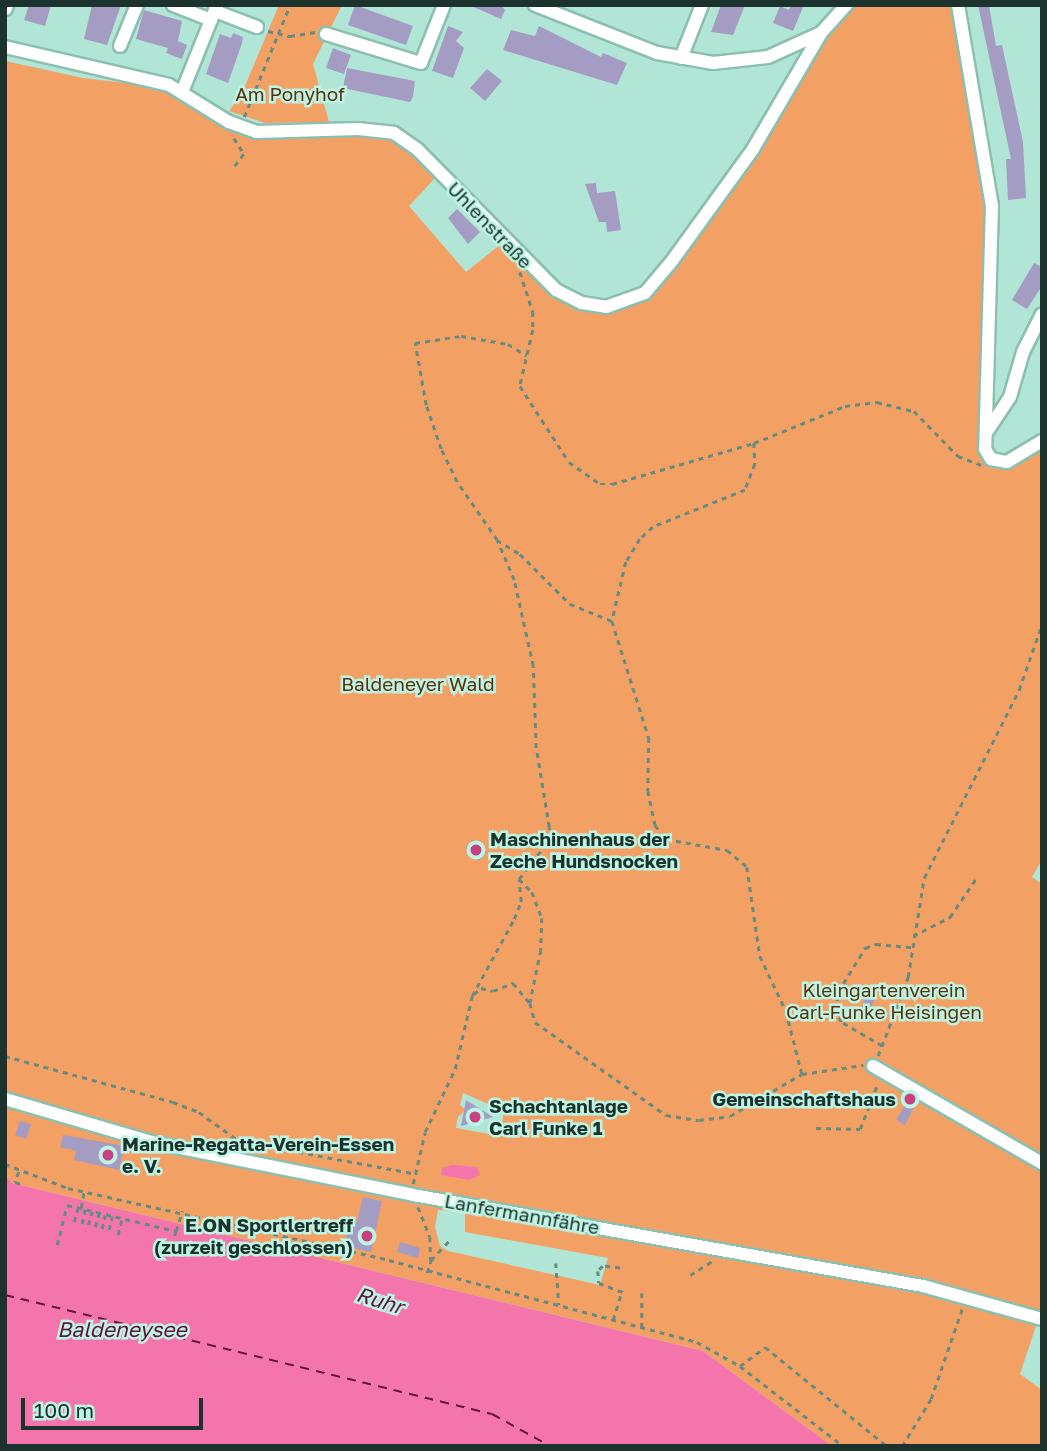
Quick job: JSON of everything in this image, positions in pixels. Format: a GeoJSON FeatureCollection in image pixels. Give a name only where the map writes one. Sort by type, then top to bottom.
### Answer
{"type":"FeatureCollection","features":[{"type":"Feature","properties":{"kind":"street"},"geometry":{"type":"LineString","coordinates":[[120,46],[137,5]]}},
{"type":"Feature","properties":{"kind":"street"},"geometry":{"type":"LineString","coordinates":[[173,5],[215,12],[257,27]]}},
{"type":"Feature","properties":{"kind":"street"},"geometry":{"type":"LineString","coordinates":[[326,34],[421,63],[444,5]]}},
{"type":"Feature","properties":{"kind":"street"},"geometry":{"type":"LineString","coordinates":[[536,5],[681,58],[749,62],[786,51],[821,33]]}},
{"type":"Feature","properties":{"kind":"street"},"geometry":{"type":"LineString","coordinates":[[681,58],[702,5]]}},
{"type":"Feature","properties":{"kind":"street","name":"Uhlenstraße"},"geometry":{"type":"LineString","coordinates":[[5,47],[152,79],[182,92],[235,124],[272,133],[358,129],[394,133],[418,150],[517,254],[556,290],[582,303],[621,305],[645,293],[753,149],[821,33],[846,5]]}},
{"type":"Feature","properties":{"kind":"street"},"geometry":{"type":"LineString","coordinates":[[958,5],[992,205],[985,436],[990,459],[1007,462],[1042,441]]}},
{"type":"Feature","properties":{"kind":"street"},"geometry":{"type":"LineString","coordinates":[[182,92],[215,12]]}},
{"type":"Feature","properties":{"kind":"street"},"geometry":{"type":"LineString","coordinates":[[985,436],[1010,397],[1023,352],[1042,314]]}},
{"type":"Feature","properties":{"kind":"street"},"geometry":{"type":"LineString","coordinates":[[878,1068],[1042,1163]]}},
{"type":"Feature","properties":{"kind":"street","name":"Lanfermannfähre"},"geometry":{"type":"LineString","coordinates":[[5,1099],[151,1142],[413,1195],[718,1249],[967,1297],[1042,1320]]}},
{"type":"Feature","properties":{"kind":"path"},"geometry":{"type":"LineString","coordinates":[[235,166],[244,154],[229,130],[235,124],[290,5]]}},
{"type":"Feature","properties":{"kind":"path"},"geometry":{"type":"LineString","coordinates":[[278,35],[309,30],[326,34]]}},
{"type":"Feature","properties":{"kind":"path"},"geometry":{"type":"LineString","coordinates":[[517,254],[533,312],[520,386],[569,462],[600,484],[612,484],[754,443],[845,406],[886,402],[914,411],[967,463],[979,466],[990,459]]}},
{"type":"Feature","properties":{"kind":"path"},"geometry":{"type":"LineString","coordinates":[[5,1056],[173,1102],[199,1112],[239,1141],[413,1173],[425,1132],[456,1069],[472,996],[521,902],[519,878],[549,841],[537,748],[533,666],[514,580],[497,540],[457,482],[441,449],[426,405],[415,344],[461,336],[508,344],[527,356]]}},
{"type":"Feature","properties":{"kind":"path"},"geometry":{"type":"LineString","coordinates":[[754,443],[755,464],[745,490],[653,527],[640,540],[626,562],[612,621],[649,738],[648,791],[654,825],[666,839],[727,850],[747,867],[761,956],[786,1011],[802,1074]]}},
{"type":"Feature","properties":{"kind":"path"},"geometry":{"type":"LineString","coordinates":[[497,540],[520,554],[570,604],[612,621]]}},
{"type":"Feature","properties":{"kind":"path"},"geometry":{"type":"LineString","coordinates":[[816,1128],[860,1129],[883,1046],[902,997],[924,878],[1019,690],[1042,624]]}},
{"type":"Feature","properties":{"kind":"path"},"geometry":{"type":"LineString","coordinates":[[913,936],[950,917],[977,877]]}},
{"type":"Feature","properties":{"kind":"path"},"geometry":{"type":"LineString","coordinates":[[519,878],[532,892],[542,918],[541,950],[530,1003],[532,1014],[544,1032],[626,1083],[666,1115],[685,1120],[730,1116],[802,1074],[829,1067],[878,1068]]}},
{"type":"Feature","properties":{"kind":"path"},"geometry":{"type":"LineString","coordinates":[[883,1046],[841,1022],[836,1011],[838,992],[865,948],[876,944],[912,947]]}},
{"type":"Feature","properties":{"kind":"path"},"geometry":{"type":"LineString","coordinates":[[472,996],[481,988],[493,991],[513,983],[530,1003]]}},
{"type":"Feature","properties":{"kind":"path"},"geometry":{"type":"LineString","coordinates":[[5,1164],[19,1172],[84,1191],[182,1211],[697,1342],[740,1366],[843,1446]]}},
{"type":"Feature","properties":{"kind":"path"},"geometry":{"type":"LineString","coordinates":[[19,1172],[15,1182],[21,1184]]}},
{"type":"Feature","properties":{"kind":"path"},"geometry":{"type":"LineString","coordinates":[[82,1224],[84,1191]]}},
{"type":"Feature","properties":{"kind":"path"},"geometry":{"type":"LineString","coordinates":[[413,1195],[430,1237],[431,1260],[428,1273]]}},
{"type":"Feature","properties":{"kind":"path"},"geometry":{"type":"LineString","coordinates":[[57,1245],[67,1205],[176,1231]]}},
{"type":"Feature","properties":{"kind":"path"},"geometry":{"type":"LineString","coordinates":[[74,1222],[81,1208]]}},
{"type":"Feature","properties":{"kind":"path"},"geometry":{"type":"LineString","coordinates":[[88,1225],[92,1210]]}},
{"type":"Feature","properties":{"kind":"path"},"geometry":{"type":"LineString","coordinates":[[172,1250],[182,1211]]}},
{"type":"Feature","properties":{"kind":"path"},"geometry":{"type":"LineString","coordinates":[[95,1227],[99,1212]]}},
{"type":"Feature","properties":{"kind":"path"},"geometry":{"type":"LineString","coordinates":[[102,1229],[106,1214]]}},
{"type":"Feature","properties":{"kind":"path"},"geometry":{"type":"LineString","coordinates":[[109,1230],[112,1215]]}},
{"type":"Feature","properties":{"kind":"path"},"geometry":{"type":"LineString","coordinates":[[118,1235],[122,1217]]}},
{"type":"Feature","properties":{"kind":"path"},"geometry":{"type":"LineString","coordinates":[[431,1260],[449,1241]]}},
{"type":"Feature","properties":{"kind":"path"},"geometry":{"type":"LineString","coordinates":[[690,1275],[714,1260],[718,1249]]}},
{"type":"Feature","properties":{"kind":"path"},"geometry":{"type":"LineString","coordinates":[[556,1263],[559,1306]]}},
{"type":"Feature","properties":{"kind":"path"},"geometry":{"type":"LineString","coordinates":[[613,1320],[622,1291],[599,1283],[598,1271],[603,1266],[620,1268]]}},
{"type":"Feature","properties":{"kind":"path"},"geometry":{"type":"LineString","coordinates":[[642,1293],[642,1327]]}},
{"type":"Feature","properties":{"kind":"path"},"geometry":{"type":"LineString","coordinates":[[902,1446],[931,1399],[967,1297]]}},
{"type":"Feature","properties":{"kind":"path"},"geometry":{"type":"LineString","coordinates":[[740,1366],[765,1347],[887,1446]]}},
{"type":"Feature","properties":{"kind":"green space","name":"Am Ponyhof"},"geometry":{"type":"Polygon","coordinates":[[[279,5],[342,5],[313,64],[329,122],[265,123],[229,111],[242,93],[279,5]]]}},
{"type":"Feature","properties":{"kind":"green space","name":"Baldeneyer Wald"},"geometry":{"type":"Polygon","coordinates":[[[850,5],[956,5],[986,163],[990,461],[1042,443],[1042,860],[1032,877],[1042,884],[1042,1160],[976,1124],[1042,1172],[1042,1306],[1039,1317],[787,1253],[782,1261],[923,1288],[1037,1323],[1020,1374],[1042,1390],[1042,1446],[832,1446],[703,1351],[12,1183],[5,1175],[5,61],[83,78],[160,87],[269,138],[359,134],[392,138],[410,149],[436,177],[409,206],[466,272],[501,244],[569,300],[636,302],[760,147],[804,77],[824,34],[850,5]],[[463,1093],[460,1105],[466,1110],[458,1117],[456,1128],[500,1136],[504,1111],[463,1093]],[[438,1210],[435,1227],[440,1246],[448,1251],[600,1285],[608,1258],[465,1232],[465,1212],[438,1210]]]}},
{"type":"Feature","properties":{"kind":"water"},"geometry":{"type":"Polygon","coordinates":[[[452,1165],[477,1167],[480,1175],[469,1180],[441,1175],[442,1168],[452,1165]]]}},
{"type":"Feature","properties":{"kind":"water","name":"Baldeneysee"},"geometry":{"type":"Polygon","coordinates":[[[5,1175],[12,1183],[703,1351],[832,1446],[5,1446],[5,1175]]]}},
{"type":"Feature","properties":{"kind":"building"},"geometry":{"type":"Polygon","coordinates":[[[29,5],[51,5],[45,26],[24,20],[29,5]]]}},
{"type":"Feature","properties":{"kind":"building"},"geometry":{"type":"Polygon","coordinates":[[[92,5],[121,5],[107,45],[84,39],[92,5]]]}},
{"type":"Feature","properties":{"kind":"building"},"geometry":{"type":"Polygon","coordinates":[[[355,5],[413,26],[406,45],[348,25],[355,5]]]}},
{"type":"Feature","properties":{"kind":"building"},"geometry":{"type":"Polygon","coordinates":[[[469,5],[501,5],[505,10],[501,19],[469,5]]]}},
{"type":"Feature","properties":{"kind":"building"},"geometry":{"type":"Polygon","coordinates":[[[721,5],[745,5],[733,35],[711,32],[721,5]]]}},
{"type":"Feature","properties":{"kind":"building"},"geometry":{"type":"Polygon","coordinates":[[[791,5],[804,5],[793,31],[773,23],[780,6],[789,10],[791,5]]]}},
{"type":"Feature","properties":{"kind":"building"},"geometry":{"type":"Polygon","coordinates":[[[978,5],[989,5],[996,46],[1002,45],[1023,142],[1026,198],[1008,200],[1006,159],[1011,159],[978,5]]]}},
{"type":"Feature","properties":{"kind":"building"},"geometry":{"type":"Polygon","coordinates":[[[144,10],[182,21],[178,41],[187,45],[182,59],[166,53],[168,48],[136,39],[144,10]]]}},
{"type":"Feature","properties":{"kind":"building"},"geometry":{"type":"Polygon","coordinates":[[[448,26],[463,32],[456,41],[464,48],[453,78],[432,71],[448,26]]]}},
{"type":"Feature","properties":{"kind":"building"},"geometry":{"type":"Polygon","coordinates":[[[539,26],[601,57],[603,53],[627,63],[617,85],[503,50],[511,30],[535,36],[539,26]]]}},
{"type":"Feature","properties":{"kind":"building"},"geometry":{"type":"Polygon","coordinates":[[[233,33],[243,37],[228,83],[206,74],[220,34],[231,38],[233,33]]]}},
{"type":"Feature","properties":{"kind":"building"},"geometry":{"type":"Polygon","coordinates":[[[333,48],[351,55],[344,74],[326,68],[333,48]]]}},
{"type":"Feature","properties":{"kind":"building"},"geometry":{"type":"Polygon","coordinates":[[[347,68],[415,81],[413,97],[410,102],[343,88],[347,68]]]}},
{"type":"Feature","properties":{"kind":"building"},"geometry":{"type":"Polygon","coordinates":[[[487,69],[502,81],[485,101],[470,88],[487,69]]]}},
{"type":"Feature","properties":{"kind":"building"},"geometry":{"type":"Polygon","coordinates":[[[596,183],[597,193],[615,191],[621,230],[607,232],[606,222],[599,222],[585,184],[596,183]]]}},
{"type":"Feature","properties":{"kind":"building"},"geometry":{"type":"Polygon","coordinates":[[[457,209],[480,232],[468,244],[448,218],[457,209]]]}},
{"type":"Feature","properties":{"kind":"building"},"geometry":{"type":"Polygon","coordinates":[[[1034,263],[1042,267],[1042,286],[1027,309],[1012,300],[1034,263]]]}},
{"type":"Feature","properties":{"kind":"building","name":"Maschinenhaus der Zeche Hundsnocken"},"geometry":{"type":"Polygon","coordinates":[[[472,840],[487,852],[479,861],[465,848],[472,840]]]}},
{"type":"Feature","properties":{"kind":"building"},"geometry":{"type":"Polygon","coordinates":[[[869,986],[878,989],[867,1018],[859,1015],[869,986]]]}},
{"type":"Feature","properties":{"kind":"building"},"geometry":{"type":"Polygon","coordinates":[[[904,1094],[917,1102],[905,1125],[896,1120],[905,1105],[900,1102],[904,1094]]]}},
{"type":"Feature","properties":{"kind":"building"},"geometry":{"type":"Polygon","coordinates":[[[466,1100],[493,1117],[461,1126],[466,1100]]]}},
{"type":"Feature","properties":{"kind":"building"},"geometry":{"type":"Polygon","coordinates":[[[20,1121],[31,1124],[26,1139],[15,1135],[20,1121]]]}},
{"type":"Feature","properties":{"kind":"building"},"geometry":{"type":"Polygon","coordinates":[[[63,1135],[125,1146],[119,1170],[74,1160],[76,1151],[60,1147],[63,1135]]]}},
{"type":"Feature","properties":{"kind":"building","name":"E.ON Sportlertreff (zurzeit geschlossen)"},"geometry":{"type":"Polygon","coordinates":[[[363,1197],[382,1201],[371,1252],[344,1246],[350,1220],[357,1222],[363,1197]]]}},
{"type":"Feature","properties":{"kind":"building"},"geometry":{"type":"Polygon","coordinates":[[[400,1242],[420,1248],[418,1258],[397,1252],[400,1242]]]}},
{"type":"Feature","properties":{"kind":"ferry route"},"geometry":{"type":"LineString","coordinates":[[5,1295],[492,1414],[550,1446]]}},
{"type":"Feature","properties":{"kind":"place","name":"Maschinenhaus der Zeche Hundsnocken"},"geometry":{"type":"Point","coordinates":[476,850]}},
{"type":"Feature","properties":{"kind":"place","name":"Gemeinschaftshaus"},"geometry":{"type":"Point","coordinates":[910,1099]}},
{"type":"Feature","properties":{"kind":"place","name":"Schachtanlage Carl Funke 1"},"geometry":{"type":"Point","coordinates":[475,1117]}},
{"type":"Feature","properties":{"kind":"place","name":"Marine-Regatta-Verein-Essen e. V."},"geometry":{"type":"Point","coordinates":[108,1155]}},
{"type":"Feature","properties":{"kind":"place","name":"E.ON Sportlertreff (zurzeit geschlossen)"},"geometry":{"type":"Point","coordinates":[367,1236]}},
{"type":"Feature","properties":{"kind":"park label","name":"Kleingartenverein Carl-Funke Heisingen"},"geometry":{"type":"Point","coordinates":[884,1001]}},
{"type":"Feature","properties":{"kind":"water label","name":"Ruhr"},"geometry":{"type":"Point","coordinates":[380,1300]}}]}
